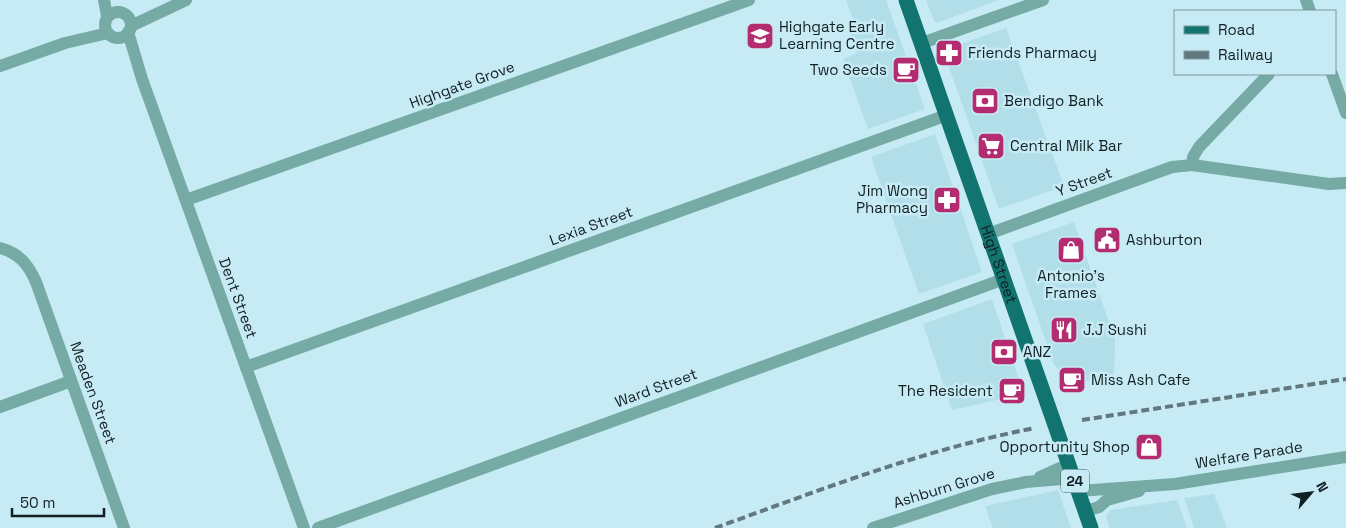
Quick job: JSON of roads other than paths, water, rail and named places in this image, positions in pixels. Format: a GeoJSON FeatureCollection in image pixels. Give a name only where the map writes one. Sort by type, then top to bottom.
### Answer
{"type":"FeatureCollection","features":[{"type":"Feature","properties":{"kind":"main road","name":"High Street"},"geometry":{"type":"LineString","coordinates":[[906,0],[1091,528]]}},
{"type":"Feature","properties":{"kind":"street","name":"Dent Street"},"geometry":{"type":"LineString","coordinates":[[104,0],[118,25],[142,79],[304,528]]}},
{"type":"Feature","properties":{"kind":"street","name":"Dent Street"},"geometry":{"type":"LineString","coordinates":[[112,0],[118,25]]}},
{"type":"Feature","properties":{"kind":"street"},"geometry":{"type":"LineString","coordinates":[[0,66],[186,0]]}},
{"type":"Feature","properties":{"kind":"street","name":"Highgate Grove"},"geometry":{"type":"LineString","coordinates":[[186,200],[749,0]]}},
{"type":"Feature","properties":{"kind":"street"},"geometry":{"type":"LineString","coordinates":[[922,43],[1043,0]]}},
{"type":"Feature","properties":{"kind":"street"},"geometry":{"type":"LineString","coordinates":[[1192,165],[1193,157],[1199,147],[1267,75]]}},
{"type":"Feature","properties":{"kind":"street"},"geometry":{"type":"LineString","coordinates":[[1332,75],[1345,110]]}},
{"type":"Feature","properties":{"kind":"street","name":"Lexia Street"},"geometry":{"type":"LineString","coordinates":[[246,367],[947,115]]}},
{"type":"Feature","properties":{"kind":"street","name":"Y Street"},"geometry":{"type":"LineString","coordinates":[[988,234],[1172,167],[1192,165],[1329,184],[1346,183]]}},
{"type":"Feature","properties":{"kind":"street","name":"Y Street"},"geometry":{"type":"LineString","coordinates":[[1329,184],[1346,190]]}},
{"type":"Feature","properties":{"kind":"street","name":"Meaden Street"},"geometry":{"type":"LineString","coordinates":[[0,248],[20,258],[31,270],[123,528]]}},
{"type":"Feature","properties":{"kind":"street","name":"Ward Street"},"geometry":{"type":"LineString","coordinates":[[318,528],[1004,279]]}},
{"type":"Feature","properties":{"kind":"street"},"geometry":{"type":"LineString","coordinates":[[0,407],[71,381]]}},
{"type":"Feature","properties":{"kind":"street","name":"Welfare Parade"},"geometry":{"type":"LineString","coordinates":[[1086,511],[1098,507],[1107,500],[1160,485],[1345,456]]}},
{"type":"Feature","properties":{"kind":"street","name":"Ashburn Grove"},"geometry":{"type":"LineString","coordinates":[[873,528],[974,494],[1026,482],[1074,478]]}},
{"type":"Feature","properties":{"kind":"street","name":"Welfare Parade"},"geometry":{"type":"LineString","coordinates":[[1074,478],[1160,485]]}},
{"type":"Feature","properties":{"kind":"railway"},"geometry":{"type":"LineString","coordinates":[[1082,420],[1346,379]]}},
{"type":"Feature","properties":{"kind":"railway"},"geometry":{"type":"LineString","coordinates":[[715,528],[833,485],[913,459],[953,447],[1035,428]]}},
{"type":"Feature","properties":{"kind":"place","name":"Highgate Early Learning Centre"},"geometry":{"type":"Point","coordinates":[760,36]}},
{"type":"Feature","properties":{"kind":"place","name":"Friends Pharmacy"},"geometry":{"type":"Point","coordinates":[949,53]}},
{"type":"Feature","properties":{"kind":"place","name":"Two Seeds"},"geometry":{"type":"Point","coordinates":[906,70]}},
{"type":"Feature","properties":{"kind":"place","name":"Bendigo Bank"},"geometry":{"type":"Point","coordinates":[985,101]}},
{"type":"Feature","properties":{"kind":"place","name":"Central Milk Bar"},"geometry":{"type":"Point","coordinates":[991,146]}},
{"type":"Feature","properties":{"kind":"place","name":"Jim Wong Pharmacy"},"geometry":{"type":"Point","coordinates":[947,200]}},
{"type":"Feature","properties":{"kind":"place","name":"Ashburton"},"geometry":{"type":"Point","coordinates":[1107,240]}},
{"type":"Feature","properties":{"kind":"place","name":"Antonio's Frames"},"geometry":{"type":"Point","coordinates":[1071,250]}},
{"type":"Feature","properties":{"kind":"place","name":"J.J Sushi"},"geometry":{"type":"Point","coordinates":[1064,330]}},
{"type":"Feature","properties":{"kind":"place","name":"ANZ"},"geometry":{"type":"Point","coordinates":[1004,352]}},
{"type":"Feature","properties":{"kind":"place","name":"Miss Ash Cafe"},"geometry":{"type":"Point","coordinates":[1072,380]}},
{"type":"Feature","properties":{"kind":"place","name":"The Resident"},"geometry":{"type":"Point","coordinates":[1012,391]}},
{"type":"Feature","properties":{"kind":"place","name":"Opportunity Shop"},"geometry":{"type":"Point","coordinates":[1149,447]}}]}
